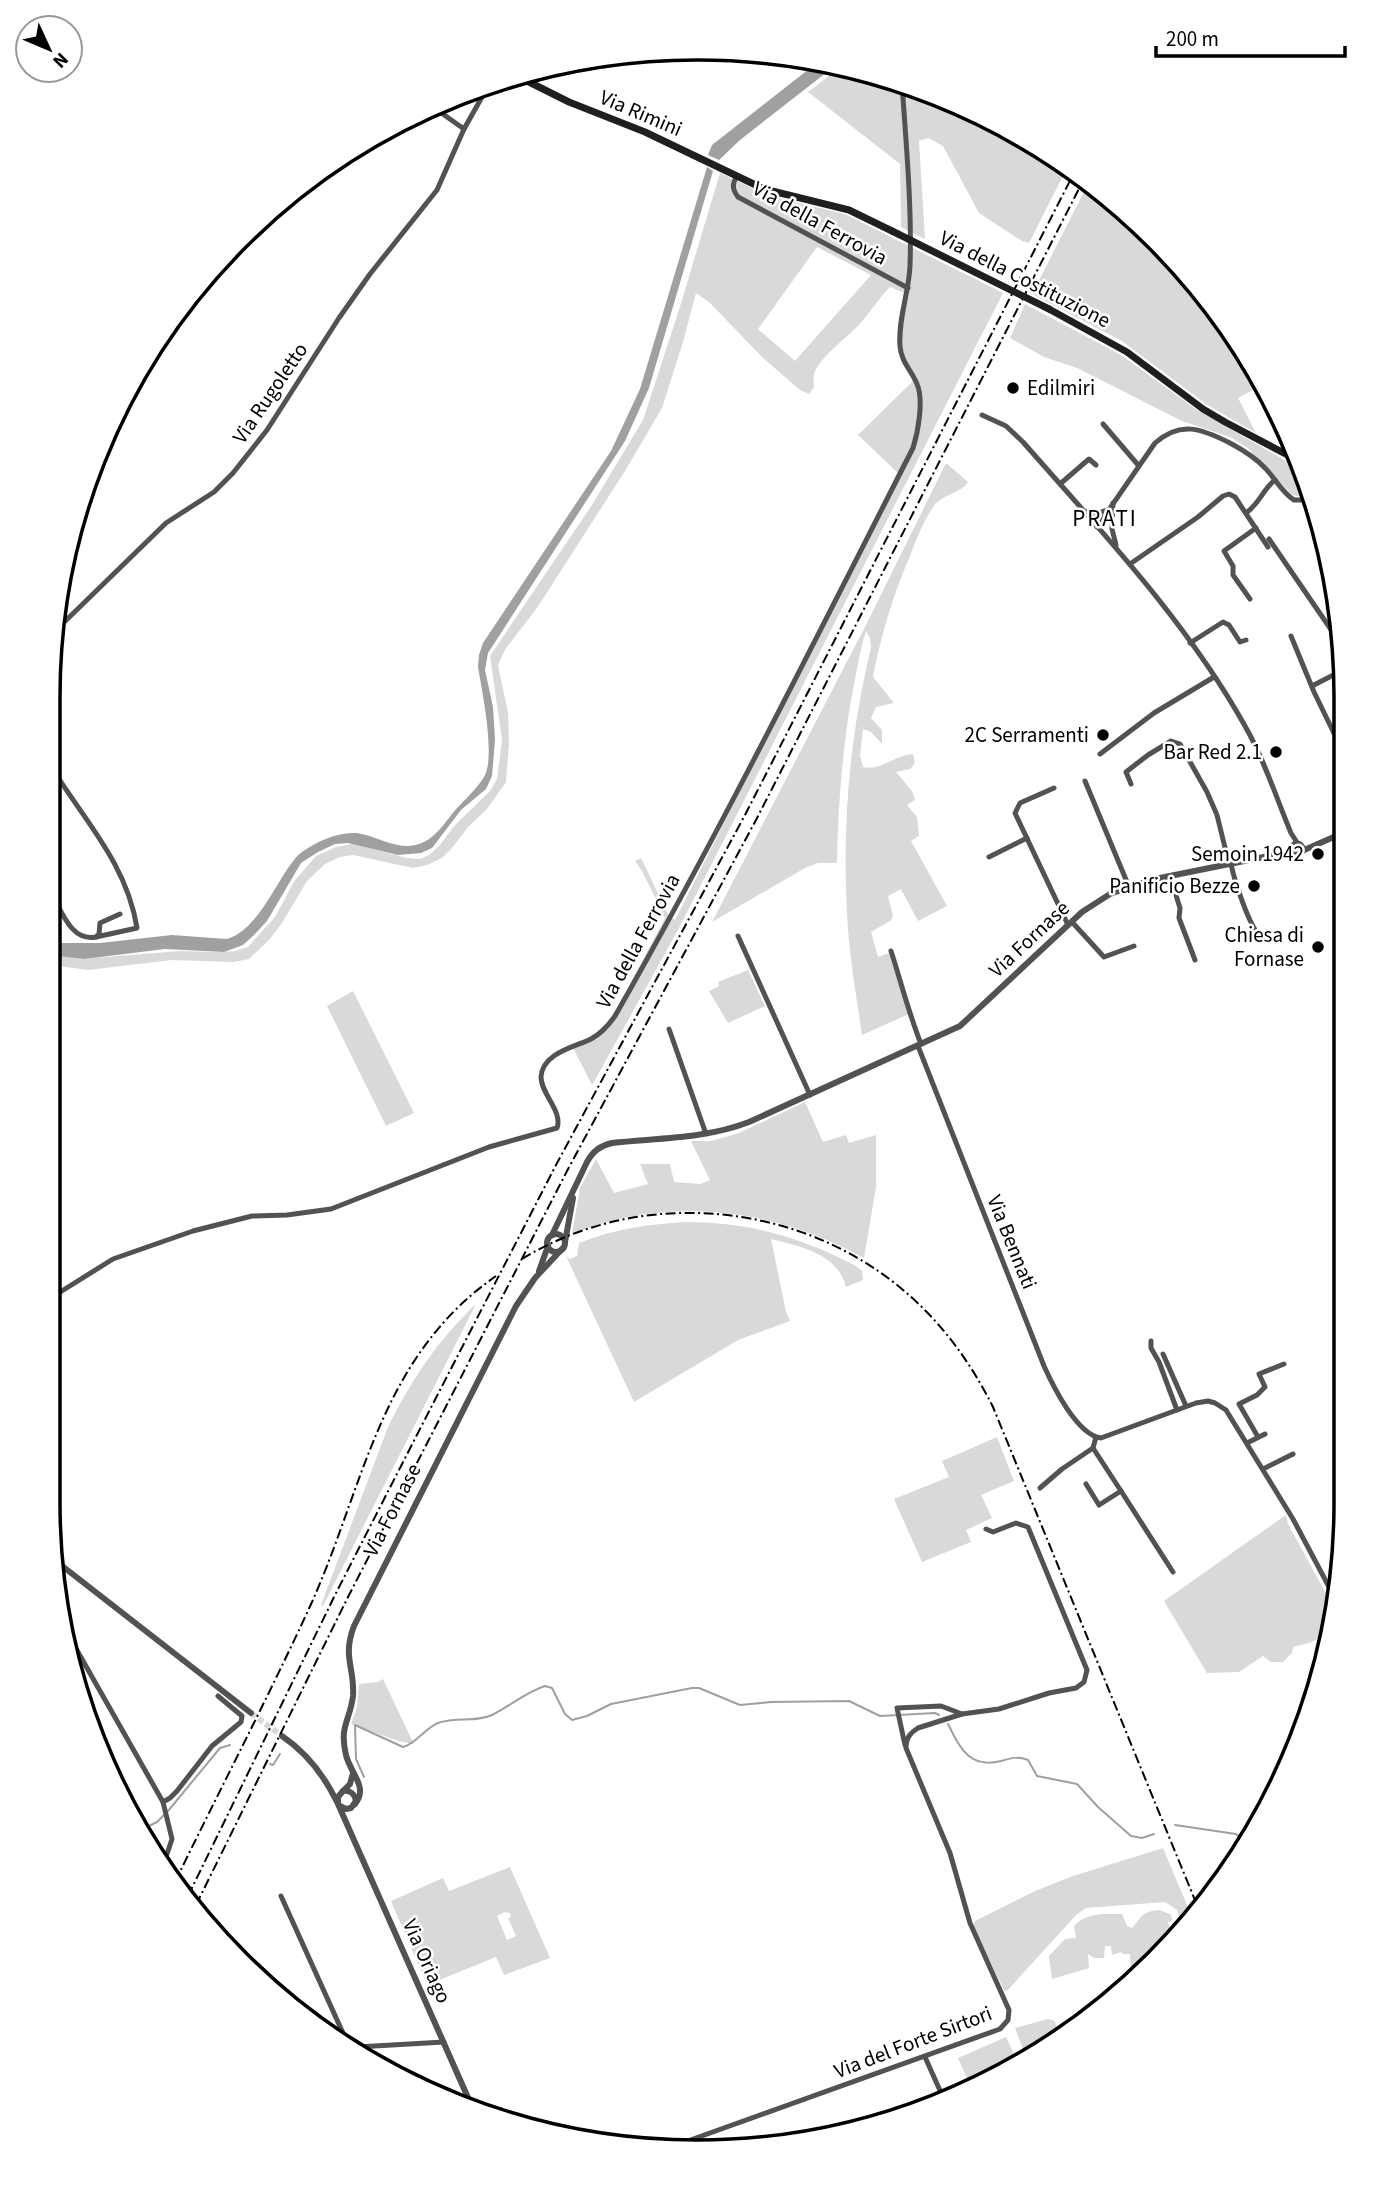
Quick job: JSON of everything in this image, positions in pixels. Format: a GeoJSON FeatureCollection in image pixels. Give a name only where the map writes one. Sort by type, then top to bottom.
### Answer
{"type":"FeatureCollection","features":[{"type":"Feature","properties":{"kind":"main road","name":"Via Rimini"},"geometry":{"type":"LineString","coordinates":[[529,82],[719,167]]}},
{"type":"Feature","properties":{"kind":"main road","name":"Via della Costituzione"},"geometry":{"type":"LineString","coordinates":[[719,167],[779,194],[849,210],[1049,310],[1127,352],[1203,409],[1287,455]]}},
{"type":"Feature","properties":{"kind":"main road"},"geometry":{"type":"LineString","coordinates":[[1274,448],[1280,456],[1289,461]]}},
{"type":"Feature","properties":{"kind":"street","name":"Via della Ferrovia"},"geometry":{"type":"LineString","coordinates":[[60,1292],[113,1259],[193,1230],[252,1216],[331,1209],[489,1147],[556,1129],[558,1120],[542,1083],[541,1075],[545,1066],[555,1055],[606,1029],[615,1016],[739,790],[913,448],[918,433],[920,394],[917,383],[904,362],[900,347],[910,269],[910,214],[903,93]]}},
{"type":"Feature","properties":{"kind":"street","name":"Via Rugoletto"},"geometry":{"type":"LineString","coordinates":[[64,622],[166,523],[214,492],[233,473],[267,430],[370,274],[437,190],[464,129],[482,97]]}},
{"type":"Feature","properties":{"kind":"street"},"geometry":{"type":"LineString","coordinates":[[442,113],[464,129]]}},
{"type":"Feature","properties":{"kind":"street","name":"Via della Ferrovia"},"geometry":{"type":"LineString","coordinates":[[737,176],[733,184],[734,193],[738,197],[908,288]]}},
{"type":"Feature","properties":{"kind":"street"},"geometry":{"type":"LineString","coordinates":[[982,415],[1006,426],[1060,484],[1130,564],[1190,643],[1251,737],[1296,848]]}},
{"type":"Feature","properties":{"kind":"street"},"geometry":{"type":"LineString","coordinates":[[1103,424],[1139,466]]}},
{"type":"Feature","properties":{"kind":"street"},"geometry":{"type":"LineString","coordinates":[[1097,527],[1163,436],[1172,431],[1191,428],[1244,450],[1258,460],[1294,500],[1303,500]]}},
{"type":"Feature","properties":{"kind":"street"},"geometry":{"type":"LineString","coordinates":[[1060,484],[1089,459],[1096,465]]}},
{"type":"Feature","properties":{"kind":"street"},"geometry":{"type":"LineString","coordinates":[[1246,513],[1256,506],[1268,486],[1275,480]]}},
{"type":"Feature","properties":{"kind":"street"},"geometry":{"type":"LineString","coordinates":[[1130,564],[1229,494],[1235,497],[1268,547]]}},
{"type":"Feature","properties":{"kind":"street"},"geometry":{"type":"LineString","coordinates":[[1083,511],[1096,514],[1110,512]]}},
{"type":"Feature","properties":{"kind":"street"},"geometry":{"type":"LineString","coordinates":[[1110,512],[1119,552]]}},
{"type":"Feature","properties":{"kind":"street"},"geometry":{"type":"LineString","coordinates":[[1250,599],[1233,575],[1233,566],[1224,551],[1256,528]]}},
{"type":"Feature","properties":{"kind":"street"},"geometry":{"type":"LineString","coordinates":[[1269,538],[1330,629]]}},
{"type":"Feature","properties":{"kind":"street"},"geometry":{"type":"LineString","coordinates":[[1190,643],[1223,622],[1229,625],[1240,642],[1247,640]]}},
{"type":"Feature","properties":{"kind":"street"},"geometry":{"type":"LineString","coordinates":[[1291,636],[1334,733]]}},
{"type":"Feature","properties":{"kind":"street"},"geometry":{"type":"LineString","coordinates":[[1312,686],[1333,675]]}},
{"type":"Feature","properties":{"kind":"street"},"geometry":{"type":"LineString","coordinates":[[1100,754],[1154,713],[1214,677]]}},
{"type":"Feature","properties":{"kind":"street"},"geometry":{"type":"LineString","coordinates":[[1131,784],[1125,772],[1158,748],[1171,741],[1177,742],[1207,792],[1217,815],[1230,864],[1252,925],[1257,935],[1262,938]]}},
{"type":"Feature","properties":{"kind":"street"},"geometry":{"type":"LineString","coordinates":[[60,780],[113,858],[134,910],[137,928],[84,937],[74,932],[60,908]]}},
{"type":"Feature","properties":{"kind":"street"},"geometry":{"type":"LineString","coordinates":[[1084,781],[1129,887]]}},
{"type":"Feature","properties":{"kind":"street"},"geometry":{"type":"LineString","coordinates":[[1054,788],[1020,803],[1015,813],[1070,923],[1104,957],[1134,946]]}},
{"type":"Feature","properties":{"kind":"street","name":"Via Fornase"},"geometry":{"type":"LineString","coordinates":[[535,1278],[544,1261],[548,1240],[592,1154],[600,1147],[623,1142],[706,1134],[733,1128],[920,1045],[967,1021],[1070,923],[1100,899],[1129,887],[1170,876],[1274,855],[1334,837]]}},
{"type":"Feature","properties":{"kind":"street"},"geometry":{"type":"LineString","coordinates":[[989,857],[1027,838]]}},
{"type":"Feature","properties":{"kind":"street"},"geometry":{"type":"LineString","coordinates":[[1170,876],[1181,908],[1179,919],[1195,960]]}},
{"type":"Feature","properties":{"kind":"street"},"geometry":{"type":"LineString","coordinates":[[96,937],[100,923],[120,914]]}},
{"type":"Feature","properties":{"kind":"street"},"geometry":{"type":"LineString","coordinates":[[738,936],[810,1095]]}},
{"type":"Feature","properties":{"kind":"street"},"geometry":{"type":"LineString","coordinates":[[891,951],[920,1045]]}},
{"type":"Feature","properties":{"kind":"street"},"geometry":{"type":"LineString","coordinates":[[669,1029],[706,1134]]}},
{"type":"Feature","properties":{"kind":"street","name":"Via Bennati"},"geometry":{"type":"LineString","coordinates":[[920,1045],[1048,1374],[1073,1416],[1084,1429],[1096,1437]]}},
{"type":"Feature","properties":{"kind":"street","name":"Via Fornase"},"geometry":{"type":"LineString","coordinates":[[353,1806],[362,1792],[346,1753],[343,1730],[353,1694],[348,1653],[351,1632],[505,1326],[535,1278],[564,1246],[576,1186]]}},
{"type":"Feature","properties":{"kind":"street"},"geometry":{"type":"LineString","coordinates":[[548,1246],[555,1251],[564,1246],[561,1235],[552,1235]]}},
{"type":"Feature","properties":{"kind":"street"},"geometry":{"type":"LineString","coordinates":[[1150,1341],[1177,1409]]}},
{"type":"Feature","properties":{"kind":"street"},"geometry":{"type":"LineString","coordinates":[[1163,1354],[1186,1406]]}},
{"type":"Feature","properties":{"kind":"street"},"geometry":{"type":"LineString","coordinates":[[1226,1410],[1256,1395],[1265,1387],[1259,1374],[1284,1364]]}},
{"type":"Feature","properties":{"kind":"street"},"geometry":{"type":"LineString","coordinates":[[1040,1488],[1093,1448],[1096,1437],[1107,1437],[1186,1406],[1208,1401],[1215,1403],[1226,1410],[1247,1443],[1293,1519],[1329,1586]]}},
{"type":"Feature","properties":{"kind":"street"},"geometry":{"type":"LineString","coordinates":[[1239,1404],[1261,1436],[1247,1443]]}},
{"type":"Feature","properties":{"kind":"street"},"geometry":{"type":"LineString","coordinates":[[1093,1448],[1173,1573]]}},
{"type":"Feature","properties":{"kind":"street"},"geometry":{"type":"LineString","coordinates":[[1263,1469],[1293,1454]]}},
{"type":"Feature","properties":{"kind":"street"},"geometry":{"type":"LineString","coordinates":[[1086,1484],[1099,1505],[1121,1491]]}},
{"type":"Feature","properties":{"kind":"street","name":"Via del Forte Sirtori"},"geometry":{"type":"LineString","coordinates":[[906,1748],[906,1741],[912,1732],[962,1714],[999,1709],[1076,1688],[1084,1682],[1087,1674],[1084,1660],[1028,1527],[1016,1523],[993,1532],[986,1529]]}},
{"type":"Feature","properties":{"kind":"street"},"geometry":{"type":"LineString","coordinates":[[63,1567],[251,1713]]}},
{"type":"Feature","properties":{"kind":"street"},"geometry":{"type":"LineString","coordinates":[[78,1652],[165,1808],[172,1839],[167,1855]]}},
{"type":"Feature","properties":{"kind":"street"},"geometry":{"type":"LineString","coordinates":[[165,1808],[212,1746],[241,1722],[242,1716],[218,1696]]}},
{"type":"Feature","properties":{"kind":"street","name":"Via del Forte Sirtori"},"geometry":{"type":"LineString","coordinates":[[691,2140],[925,2057],[1000,2029],[1006,2023],[1009,2015],[970,1923],[950,1853],[906,1748],[898,1713],[941,1706],[962,1714]]}},
{"type":"Feature","properties":{"kind":"street","name":"Via Oriago"},"geometry":{"type":"LineString","coordinates":[[282,1736],[308,1758],[331,1787],[468,2097]]}},
{"type":"Feature","properties":{"kind":"street"},"geometry":{"type":"LineString","coordinates":[[353,1773],[350,1784],[338,1797],[339,1805],[344,1809],[353,1806]]}},
{"type":"Feature","properties":{"kind":"street","name":"Via Oriago"},"geometry":{"type":"LineString","coordinates":[[331,1787],[352,1793],[355,1798],[349,1812],[349,1828]]}},
{"type":"Feature","properties":{"kind":"street"},"geometry":{"type":"LineString","coordinates":[[281,1896],[342,2031]]}},
{"type":"Feature","properties":{"kind":"street"},"geometry":{"type":"LineString","coordinates":[[366,2046],[444,2042]]}},
{"type":"Feature","properties":{"kind":"street"},"geometry":{"type":"LineString","coordinates":[[925,2057],[940,2091]]}},
{"type":"Feature","properties":{"kind":"shaded area"},"geometry":{"type":"Polygon","coordinates":[[[808,70],[826,73],[740,140],[719,160],[708,155],[712,145],[808,70]]]}},
{"type":"Feature","properties":{"kind":"shaded area"},"geometry":{"type":"Polygon","coordinates":[[[831,74],[902,93],[979,125],[1063,176],[1029,243],[979,213],[943,146],[928,138],[919,141],[925,239],[901,227],[900,164],[808,92],[831,74]]]}},
{"type":"Feature","properties":{"kind":"shaded area"},"geometry":{"type":"Polygon","coordinates":[[[707,167],[713,171],[649,388],[625,441],[488,653],[485,670],[493,707],[495,740],[492,776],[486,789],[461,810],[432,848],[421,853],[398,855],[348,843],[335,844],[318,852],[301,863],[267,921],[243,945],[224,952],[165,949],[84,959],[60,956],[60,943],[100,943],[172,935],[227,939],[237,935],[254,919],[294,860],[324,840],[341,834],[358,833],[402,846],[420,844],[436,833],[476,788],[487,768],[487,724],[478,667],[483,643],[611,451],[640,389],[707,167]]]}},
{"type":"Feature","properties":{"kind":"shaded area"},"geometry":{"type":"Polygon","coordinates":[[[720,173],[769,196],[845,214],[1003,293],[679,928],[584,1100],[592,1085],[572,1046],[597,1034],[613,1016],[665,918],[635,861],[641,858],[669,916],[675,920],[900,475],[858,435],[915,379],[902,347],[901,308],[904,293],[890,287],[858,326],[822,361],[815,371],[814,387],[809,394],[800,390],[763,358],[710,303],[696,293],[662,408],[537,608],[501,658],[498,666],[508,712],[506,782],[487,809],[442,858],[413,868],[353,855],[325,864],[307,881],[269,940],[249,959],[234,962],[172,960],[88,970],[60,966],[60,955],[82,959],[180,951],[236,951],[248,947],[275,917],[295,880],[316,856],[336,847],[353,844],[420,859],[440,845],[454,826],[490,791],[497,779],[502,740],[490,656],[590,508],[643,420],[720,173]],[[817,247],[758,329],[795,361],[871,275],[817,247]]]}},
{"type":"Feature","properties":{"kind":"shaded area"},"geometry":{"type":"Polygon","coordinates":[[[1085,191],[1148,246],[1203,309],[1255,389],[1238,398],[1256,433],[1206,404],[1122,341],[1032,294],[1085,191]]]}},
{"type":"Feature","properties":{"kind":"shaded area"},"geometry":{"type":"Polygon","coordinates":[[[1025,304],[1121,355],[1197,410],[1290,463],[1302,497],[1292,495],[1248,448],[1230,437],[1182,421],[1077,368],[1044,357],[1010,338],[1025,304]]]}},
{"type":"Feature","properties":{"kind":"shaded area"},"geometry":{"type":"Polygon","coordinates":[[[946,463],[968,482],[933,507],[904,571],[888,615],[873,677],[894,703],[876,707],[871,718],[882,730],[882,744],[871,732],[863,729],[860,756],[863,767],[870,768],[913,754],[915,763],[910,769],[896,772],[912,791],[915,800],[907,805],[917,817],[919,836],[911,841],[947,906],[918,921],[901,889],[888,896],[893,916],[890,921],[871,932],[878,957],[889,953],[909,1014],[862,1035],[848,928],[846,846],[853,746],[871,648],[866,631],[844,747],[837,863],[818,863],[805,868],[712,922],[867,623],[946,463]]]}},
{"type":"Feature","properties":{"kind":"shaded area"},"geometry":{"type":"Polygon","coordinates":[[[748,970],[765,1006],[728,1023],[709,991],[719,986],[718,982],[748,970]]]}},
{"type":"Feature","properties":{"kind":"shaded area"},"geometry":{"type":"Polygon","coordinates":[[[353,991],[414,1113],[386,1126],[327,1006],[353,991]]]}},
{"type":"Feature","properties":{"kind":"shaded area"},"geometry":{"type":"Polygon","coordinates":[[[805,1102],[823,1142],[846,1135],[849,1143],[876,1135],[876,1187],[864,1258],[794,1228],[757,1218],[720,1213],[683,1211],[646,1214],[572,1234],[580,1188],[596,1159],[614,1193],[648,1184],[640,1164],[670,1164],[674,1182],[700,1184],[710,1180],[691,1141],[711,1141],[739,1133],[805,1102]]]}},
{"type":"Feature","properties":{"kind":"shaded area"},"geometry":{"type":"Polygon","coordinates":[[[686,1222],[753,1228],[795,1239],[856,1266],[862,1271],[863,1280],[846,1287],[842,1276],[826,1259],[805,1249],[771,1239],[790,1321],[738,1340],[634,1402],[566,1256],[570,1259],[577,1256],[579,1243],[605,1234],[686,1222]]]}},
{"type":"Feature","properties":{"kind":"shaded area"},"geometry":{"type":"Polygon","coordinates":[[[476,1304],[323,1606],[321,1605],[388,1427],[416,1377],[438,1346],[476,1304]]]}},
{"type":"Feature","properties":{"kind":"shaded area"},"geometry":{"type":"Polygon","coordinates":[[[997,1437],[1014,1481],[981,1495],[992,1518],[966,1530],[971,1542],[922,1562],[894,1499],[949,1477],[942,1461],[997,1437]]]}},
{"type":"Feature","properties":{"kind":"shaded area"},"geometry":{"type":"Polygon","coordinates":[[[1286,1515],[1288,1524],[1327,1596],[1319,1638],[1293,1647],[1292,1653],[1283,1662],[1271,1662],[1263,1656],[1239,1672],[1207,1673],[1164,1601],[1286,1515]]]}},
{"type":"Feature","properties":{"kind":"shaded area"},"geometry":{"type":"Polygon","coordinates":[[[383,1679],[414,1744],[351,1724],[357,1707],[359,1684],[383,1679]]]}},
{"type":"Feature","properties":{"kind":"shaded area"},"geometry":{"type":"Polygon","coordinates":[[[1163,1848],[1188,1908],[1179,1917],[1177,1910],[1165,1902],[1086,1908],[1076,1915],[1007,1991],[1004,1990],[973,1926],[975,1921],[1035,1891],[1073,1876],[1163,1848]]]}},
{"type":"Feature","properties":{"kind":"shaded area"},"geometry":{"type":"Polygon","coordinates":[[[510,1867],[550,1958],[504,1975],[496,1957],[427,1985],[391,1901],[443,1878],[449,1891],[510,1867]],[[510,1913],[497,1916],[507,1940],[516,1936],[508,1918],[511,1917],[510,1913]]]}},
{"type":"Feature","properties":{"kind":"shaded area"},"geometry":{"type":"Polygon","coordinates":[[[1153,1911],[1170,1914],[1173,1920],[1168,1922],[1170,1929],[1131,1969],[1130,1954],[1121,1952],[1112,1955],[1111,1946],[1105,1946],[1104,1958],[1094,1958],[1088,1954],[1089,1968],[1052,1979],[1049,1956],[1065,1939],[1076,1938],[1074,1926],[1079,1921],[1096,1915],[1122,1914],[1127,1926],[1132,1928],[1145,1913],[1153,1911]]]}},
{"type":"Feature","properties":{"kind":"shaded area"},"geometry":{"type":"Polygon","coordinates":[[[1048,2019],[1055,2021],[1057,2028],[1023,2050],[1015,2028],[1048,2019]]]}},
{"type":"Feature","properties":{"kind":"shaded area"},"geometry":{"type":"Polygon","coordinates":[[[1006,2037],[1014,2055],[967,2079],[958,2058],[1006,2037]]]}},
{"type":"Feature","properties":{"kind":"waterway"},"geometry":{"type":"LineString","coordinates":[[60,918],[60,924]]}},
{"type":"Feature","properties":{"kind":"waterway"},"geometry":{"type":"LineString","coordinates":[[364,1777],[356,1759],[355,1725],[403,1747],[438,1723],[486,1717],[545,1686],[552,1688],[565,1714],[572,1720],[611,1704],[692,1688],[699,1688],[740,1705],[849,1701],[880,1716],[939,1715]]}},
{"type":"Feature","properties":{"kind":"waterway"},"geometry":{"type":"LineString","coordinates":[[948,1724],[957,1741],[973,1759],[990,1763],[1014,1758],[1028,1760],[1037,1776],[1077,1784],[1131,1836],[1142,1838],[1154,1834]]}},
{"type":"Feature","properties":{"kind":"waterway"},"geometry":{"type":"LineString","coordinates":[[168,1811],[220,1748],[230,1745]]}},
{"type":"Feature","properties":{"kind":"waterway"},"geometry":{"type":"LineString","coordinates":[[270,1764],[273,1765],[280,1754]]}},
{"type":"Feature","properties":{"kind":"waterway"},"geometry":{"type":"LineString","coordinates":[[148,1826],[164,1815]]}},
{"type":"Feature","properties":{"kind":"waterway"},"geometry":{"type":"LineString","coordinates":[[1175,1825],[1239,1837]]}},
{"type":"Feature","properties":{"kind":"tunnel"},"geometry":{"type":"LineString","coordinates":[[251,1713],[282,1736]]}},
{"type":"Feature","properties":{"kind":"railway"},"geometry":{"type":"LineString","coordinates":[[191,1890],[336,1593],[422,1425],[556,1165],[745,815],[1070,181]]}},
{"type":"Feature","properties":{"kind":"railway"},"geometry":{"type":"LineString","coordinates":[[199,1899],[347,1599],[567,1171],[756,820],[1080,187]]}},
{"type":"Feature","properties":{"kind":"railway"},"geometry":{"type":"LineString","coordinates":[[522,1259],[569,1235],[619,1220],[670,1213],[722,1214],[773,1223],[822,1240],[868,1264],[923,1308],[957,1347],[993,1407],[1195,1900]]}},
{"type":"Feature","properties":{"kind":"railway"},"geometry":{"type":"LineString","coordinates":[[179,1873],[312,1602],[380,1425],[401,1383],[426,1344],[457,1308],[496,1276]]}},
{"type":"Feature","properties":{"kind":"place","name":"Edilmiri"},"geometry":{"type":"Point","coordinates":[1013,388]}},
{"type":"Feature","properties":{"kind":"place","name":"2C Serramenti"},"geometry":{"type":"Point","coordinates":[1103,735]}},
{"type":"Feature","properties":{"kind":"place","name":"Bar Red 2.1"},"geometry":{"type":"Point","coordinates":[1276,752]}},
{"type":"Feature","properties":{"kind":"place","name":"Semoin 1942"},"geometry":{"type":"Point","coordinates":[1318,854]}},
{"type":"Feature","properties":{"kind":"place","name":"Panificio Bezze"},"geometry":{"type":"Point","coordinates":[1254,886]}},
{"type":"Feature","properties":{"kind":"place","name":"Chiesa di Fornase"},"geometry":{"type":"Point","coordinates":[1318,947]}},
{"type":"Feature","properties":{"kind":"district","name":"PRATI"},"geometry":{"type":"Point","coordinates":[1105,518]}}]}
